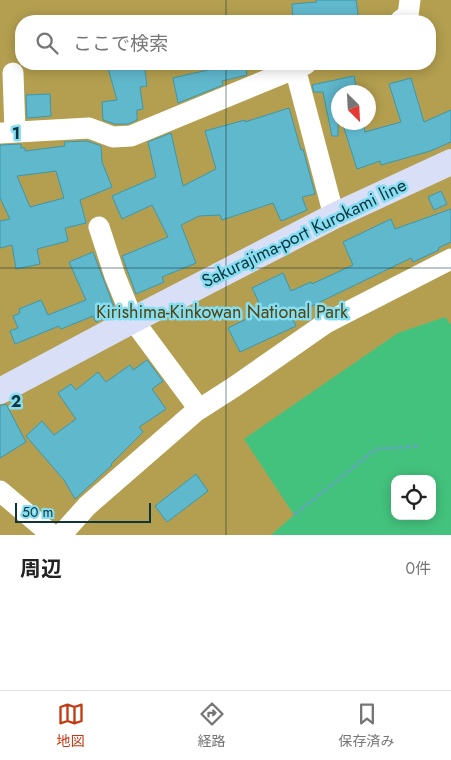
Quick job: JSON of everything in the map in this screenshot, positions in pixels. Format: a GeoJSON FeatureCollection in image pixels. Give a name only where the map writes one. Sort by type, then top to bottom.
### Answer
{"type":"FeatureCollection","features":[{"type":"Feature","properties":{"kind":"main road","name":"Sakurajima-port Kurokami line"},"geometry":{"type":"LineString","coordinates":[[0,391],[334,216],[451,162]]}},
{"type":"Feature","properties":{"kind":"street"},"geometry":{"type":"LineString","coordinates":[[408,15],[410,0]]}},
{"type":"Feature","properties":{"kind":"street"},"geometry":{"type":"LineString","coordinates":[[13,73],[8,133],[89,128],[113,137],[131,136],[290,70]]}},
{"type":"Feature","properties":{"kind":"street"},"geometry":{"type":"LineString","coordinates":[[301,70],[334,216]]}},
{"type":"Feature","properties":{"kind":"street"},"geometry":{"type":"LineString","coordinates":[[99,227],[115,276],[133,320],[199,409]]}},
{"type":"Feature","properties":{"kind":"street"},"geometry":{"type":"LineString","coordinates":[[61,535],[87,506],[126,470],[199,409],[326,323],[451,259]]}},
{"type":"Feature","properties":{"kind":"street"},"geometry":{"type":"LineString","coordinates":[[0,491],[52,535]]}},
{"type":"Feature","properties":{"kind":"path"},"geometry":{"type":"LineString","coordinates":[[294,515],[376,449],[420,446]]}},
{"type":"Feature","properties":{"kind":"green space","name":"Kirishima-Kinkowan National Park"},"geometry":{"type":"Polygon","coordinates":[[[0,0],[451,0],[451,535],[0,535],[0,0]]]}},
{"type":"Feature","properties":{"kind":"shaded area"},"geometry":{"type":"Polygon","coordinates":[[[445,317],[451,325],[451,535],[271,535],[294,515],[244,439],[398,333],[445,317]]]}},
{"type":"Feature","properties":{"kind":"building"},"geometry":{"type":"Polygon","coordinates":[[[316,0],[356,0],[358,15],[293,15],[292,4],[317,2],[316,0]]]}},
{"type":"Feature","properties":{"kind":"building"},"geometry":{"type":"Polygon","coordinates":[[[109,70],[145,70],[147,86],[140,87],[143,109],[137,110],[137,120],[128,124],[115,124],[103,120],[102,102],[117,100],[109,70]]]}},
{"type":"Feature","properties":{"kind":"building"},"geometry":{"type":"Polygon","coordinates":[[[208,70],[246,70],[247,75],[222,81],[223,85],[178,103],[173,78],[208,70]]]}},
{"type":"Feature","properties":{"kind":"building"},"geometry":{"type":"Polygon","coordinates":[[[354,76],[356,85],[331,85],[331,130],[338,130],[338,136],[332,136],[323,92],[314,92],[312,85],[354,76]]]}},
{"type":"Feature","properties":{"kind":"building"},"geometry":{"type":"Polygon","coordinates":[[[411,78],[424,122],[451,110],[451,142],[430,151],[381,165],[380,161],[357,169],[345,130],[365,130],[365,132],[401,122],[389,84],[411,78]]]}},
{"type":"Feature","properties":{"kind":"building"},"geometry":{"type":"Polygon","coordinates":[[[50,94],[51,116],[27,118],[26,95],[50,94]]]}},
{"type":"Feature","properties":{"kind":"building"},"geometry":{"type":"Polygon","coordinates":[[[289,108],[301,150],[303,149],[315,194],[302,197],[307,210],[281,221],[273,203],[222,220],[220,215],[199,216],[181,225],[196,263],[162,277],[164,282],[136,294],[122,256],[168,237],[152,205],[122,219],[112,196],[156,177],[148,142],[171,133],[183,186],[216,169],[205,131],[245,120],[245,122],[289,108]]]}},
{"type":"Feature","properties":{"kind":"building"},"geometry":{"type":"Polygon","coordinates":[[[87,141],[101,146],[102,162],[112,187],[80,200],[86,223],[65,228],[68,241],[37,249],[40,264],[16,269],[12,245],[0,248],[0,221],[10,219],[0,198],[0,145],[21,144],[21,148],[25,148],[25,151],[65,146],[64,142],[87,141]],[[56,171],[17,176],[30,207],[64,198],[56,171]]]}},
{"type":"Feature","properties":{"kind":"building"},"geometry":{"type":"Polygon","coordinates":[[[441,191],[447,204],[434,210],[428,197],[441,191]]]}},
{"type":"Feature","properties":{"kind":"building"},"geometry":{"type":"Polygon","coordinates":[[[451,209],[451,242],[413,262],[411,258],[291,316],[296,326],[240,352],[228,328],[263,311],[252,288],[283,273],[291,291],[311,282],[312,284],[353,265],[343,242],[391,219],[395,229],[451,209]]]}},
{"type":"Feature","properties":{"kind":"building"},"geometry":{"type":"Polygon","coordinates":[[[93,252],[116,312],[96,322],[93,316],[61,329],[59,326],[15,344],[10,331],[18,328],[13,316],[20,313],[19,309],[41,300],[48,315],[86,300],[69,262],[93,252]]]}},
{"type":"Feature","properties":{"kind":"building"},"geometry":{"type":"Polygon","coordinates":[[[147,360],[163,381],[152,389],[166,409],[139,427],[143,432],[112,465],[75,499],[64,480],[26,436],[42,421],[54,435],[76,419],[58,393],[71,384],[76,390],[98,372],[106,382],[130,365],[133,370],[147,360]]]}},
{"type":"Feature","properties":{"kind":"building"},"geometry":{"type":"Polygon","coordinates":[[[6,404],[26,442],[0,458],[0,406],[6,404]]]}},
{"type":"Feature","properties":{"kind":"building"},"geometry":{"type":"Polygon","coordinates":[[[196,474],[208,491],[167,522],[155,506],[196,474]]]}}]}
